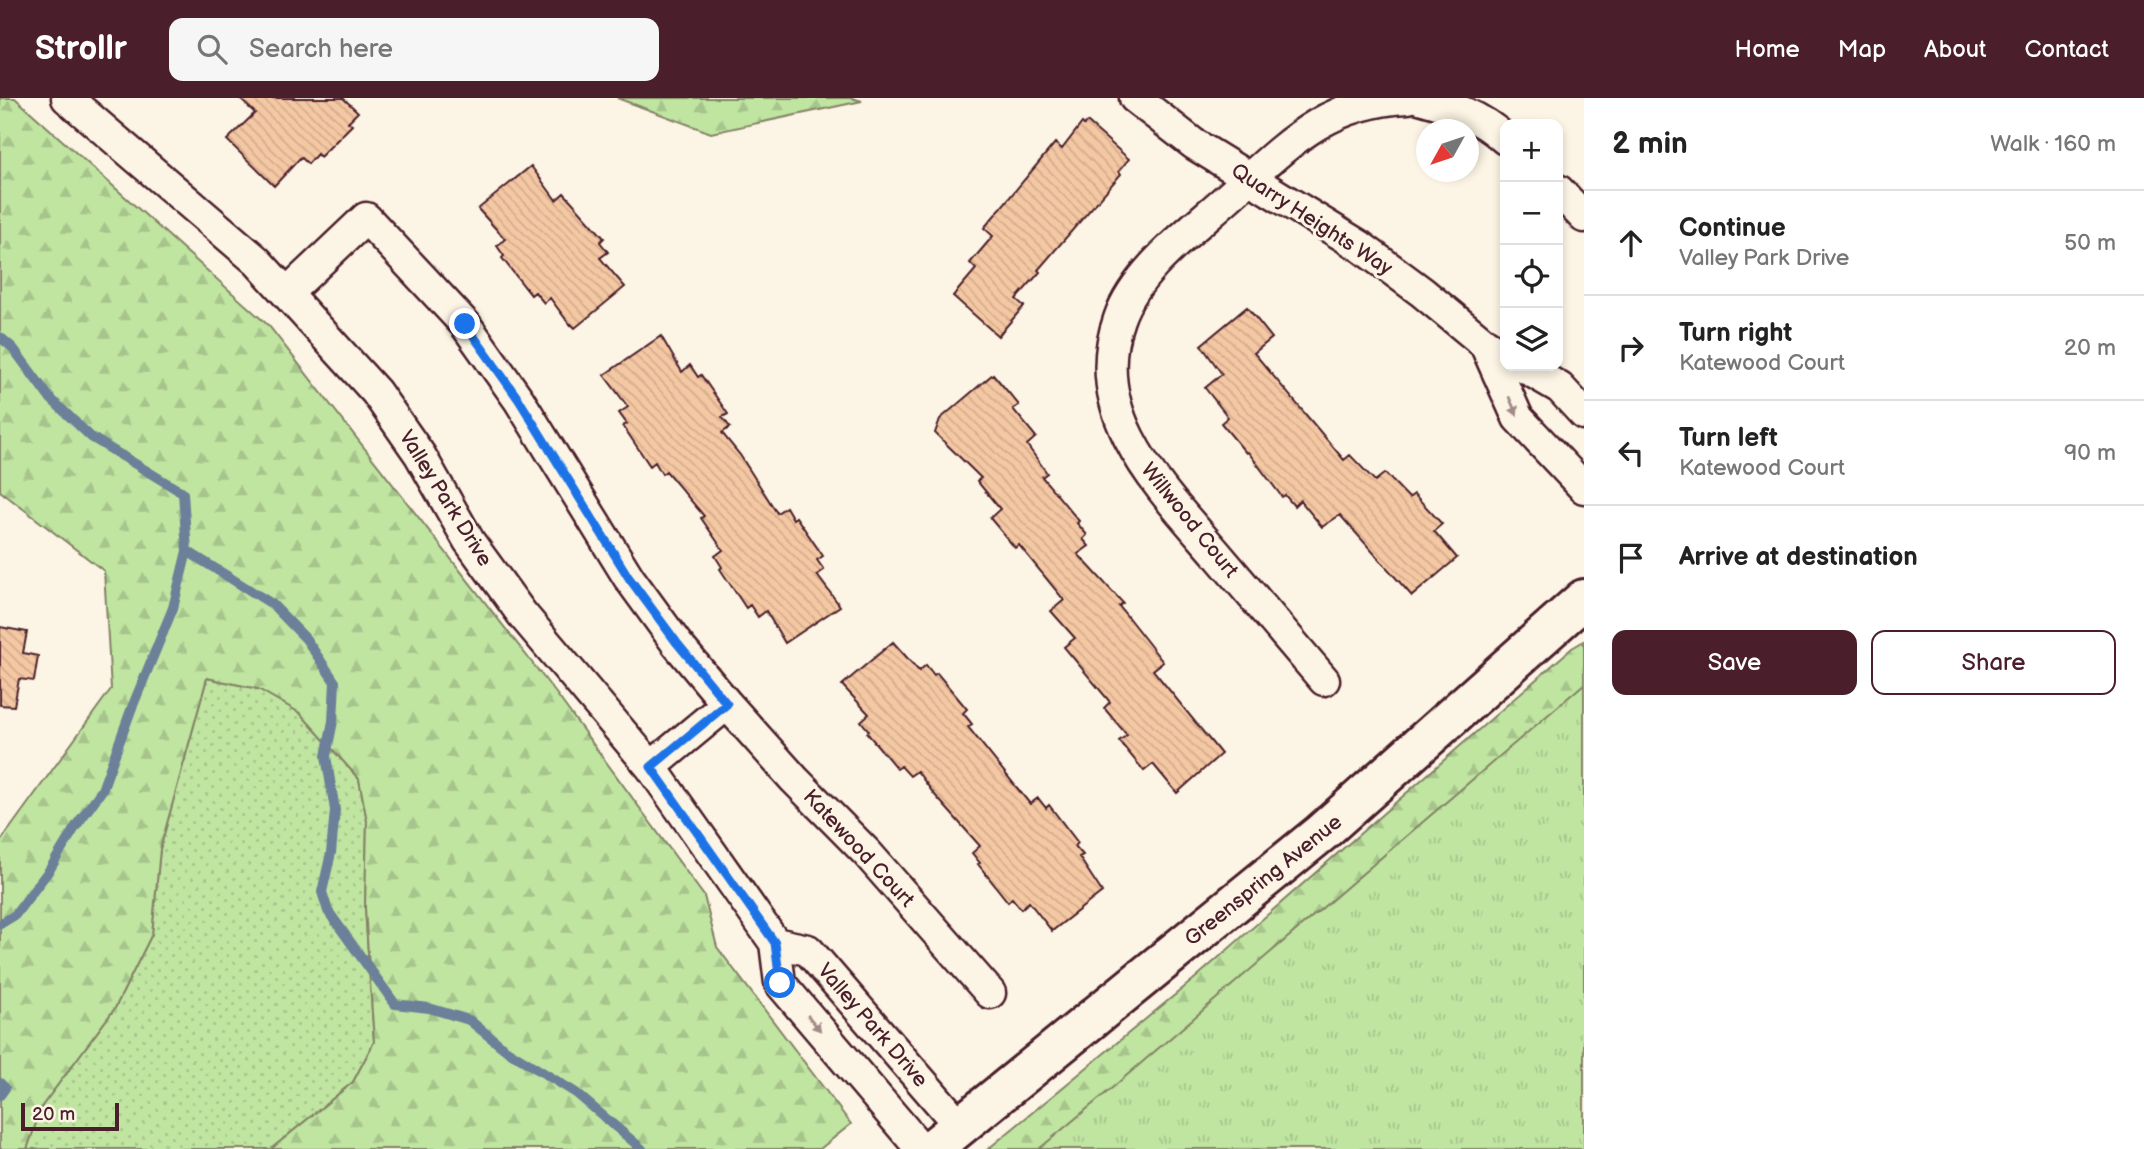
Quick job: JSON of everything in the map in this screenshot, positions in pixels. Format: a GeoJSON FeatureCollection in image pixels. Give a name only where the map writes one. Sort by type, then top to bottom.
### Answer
{"type":"FeatureCollection","features":[{"type":"Feature","properties":{"kind":"main road","name":"Greenspring Avenue"},"geometry":{"type":"LineString","coordinates":[[946,1138],[1321,834],[1584,599]]}},
{"type":"Feature","properties":{"kind":"street","name":"Valley Park Drive"},"geometry":{"type":"LineString","coordinates":[[67,98],[257,261],[376,392],[420,455],[470,541],[522,614],[651,767],[775,943],[780,983],[921,1149]]}},
{"type":"Feature","properties":{"kind":"street","name":"Quarry Heights Way"},"geometry":{"type":"LineString","coordinates":[[1135,98],[1194,144],[1360,246],[1495,350],[1518,418],[1584,488]]}},
{"type":"Feature","properties":{"kind":"street","name":"Willwood Court"},"geometry":{"type":"LineString","coordinates":[[1324,680],[1156,482],[1131,446],[1116,410],[1110,379],[1111,349],[1119,317],[1137,286],[1164,255],[1303,132],[1342,111],[1379,99],[1408,98]]}},
{"type":"Feature","properties":{"kind":"street"},"geometry":{"type":"LineString","coordinates":[[1420,98],[1459,109],[1490,125],[1500,134]]}},
{"type":"Feature","properties":{"kind":"street"},"geometry":{"type":"LineString","coordinates":[[1563,195],[1584,217]]}},
{"type":"Feature","properties":{"kind":"street","name":"Katewood Court"},"geometry":{"type":"LineString","coordinates":[[287,293],[366,218],[465,324],[519,400],[629,578],[677,643],[793,779],[867,853],[989,993]]}},
{"type":"Feature","properties":{"kind":"street"},"geometry":{"type":"LineString","coordinates":[[1531,371],[1560,387],[1584,414]]}},
{"type":"Feature","properties":{"kind":"street"},"geometry":{"type":"LineString","coordinates":[[651,767],[727,704]]}},
{"type":"Feature","properties":{"kind":"street","name":"Valley Park Drive"},"geometry":{"type":"LineString","coordinates":[[775,943],[807,950],[946,1138]]}},
{"type":"Feature","properties":{"kind":"green space"},"geometry":{"type":"Polygon","coordinates":[[[0,98],[15,98],[269,326],[555,692],[704,896],[717,947],[851,1124],[820,1149],[271,1149],[353,1082],[374,1042],[365,908],[367,821],[359,779],[300,713],[258,689],[207,678],[160,849],[152,934],[115,1008],[42,1106],[27,1149],[0,1149],[0,842],[111,689],[104,571],[0,491],[0,98]]]}},
{"type":"Feature","properties":{"kind":"green space"},"geometry":{"type":"Polygon","coordinates":[[[617,98],[852,98],[862,101],[711,133],[617,98]]]}},
{"type":"Feature","properties":{"kind":"green space"},"geometry":{"type":"Polygon","coordinates":[[[1584,641],[1584,1149],[988,1149],[1193,980],[1572,648],[1584,641]]]}},
{"type":"Feature","properties":{"kind":"green space"},"geometry":{"type":"Polygon","coordinates":[[[207,678],[259,689],[300,713],[359,779],[367,821],[365,908],[374,1042],[353,1082],[271,1149],[27,1149],[42,1106],[115,1008],[152,934],[160,849],[207,678]]]}},
{"type":"Feature","properties":{"kind":"green space"},"geometry":{"type":"Polygon","coordinates":[[[1584,684],[1584,1149],[1039,1149],[1112,1088],[1584,684]]]}},
{"type":"Feature","properties":{"kind":"building"},"geometry":{"type":"Polygon","coordinates":[[[239,98],[343,98],[358,112],[348,122],[352,125],[320,157],[317,154],[308,164],[301,157],[274,186],[227,140],[255,113],[239,98]]]}},
{"type":"Feature","properties":{"kind":"building"},"geometry":{"type":"Polygon","coordinates":[[[1087,122],[1129,159],[1119,171],[1121,174],[1016,299],[1024,306],[998,336],[953,296],[976,269],[970,263],[993,236],[984,228],[1055,143],[1062,149],[1082,123],[1084,125],[1087,122]]]}},
{"type":"Feature","properties":{"kind":"building"},"geometry":{"type":"Polygon","coordinates":[[[531,166],[556,200],[564,193],[604,238],[600,242],[608,252],[600,258],[625,287],[575,328],[550,298],[544,303],[535,292],[531,295],[502,258],[504,256],[497,246],[505,239],[478,209],[531,166]]]}},
{"type":"Feature","properties":{"kind":"building"},"geometry":{"type":"Polygon","coordinates":[[[1247,307],[1272,338],[1254,353],[1344,460],[1350,455],[1375,481],[1385,473],[1409,498],[1414,494],[1442,524],[1434,531],[1457,558],[1412,596],[1340,515],[1322,527],[1300,500],[1294,506],[1285,495],[1282,497],[1248,452],[1246,453],[1221,423],[1228,417],[1205,388],[1222,374],[1201,345],[1247,307]]]}},
{"type":"Feature","properties":{"kind":"building"},"geometry":{"type":"Polygon","coordinates":[[[661,336],[682,372],[690,365],[698,377],[701,375],[728,414],[722,417],[730,427],[722,433],[740,455],[777,513],[786,507],[823,556],[817,560],[824,570],[817,575],[840,606],[785,643],[766,611],[758,617],[750,605],[746,608],[720,569],[722,567],[715,556],[723,550],[701,518],[704,516],[666,471],[662,474],[655,462],[650,466],[623,426],[627,424],[619,413],[628,407],[604,375],[661,336]]]}},
{"type":"Feature","properties":{"kind":"building"},"geometry":{"type":"Polygon","coordinates":[[[993,374],[1019,405],[1013,409],[1036,437],[1027,445],[1047,473],[1042,477],[1079,521],[1077,523],[1087,535],[1083,539],[1089,546],[1078,554],[1123,603],[1119,606],[1163,662],[1153,670],[1221,754],[1177,793],[1153,764],[1144,771],[1119,741],[1127,735],[1104,708],[1110,702],[1064,647],[1075,638],[1051,611],[1064,600],[1019,545],[1015,548],[990,518],[1000,509],[977,481],[981,478],[935,433],[940,419],[993,374]]]}},
{"type":"Feature","properties":{"kind":"building"},"geometry":{"type":"Polygon","coordinates":[[[0,627],[27,632],[23,653],[38,656],[34,681],[19,679],[14,706],[0,705],[0,627]]]}},
{"type":"Feature","properties":{"kind":"building"},"geometry":{"type":"Polygon","coordinates":[[[893,642],[919,671],[926,665],[934,675],[937,673],[967,709],[963,713],[972,724],[968,727],[1030,804],[1038,798],[1046,808],[1049,805],[1078,843],[1075,846],[1083,855],[1079,857],[1102,892],[1052,931],[1029,902],[1021,909],[1012,898],[1008,902],[972,853],[980,846],[917,771],[910,776],[901,766],[897,769],[867,733],[869,731],[861,721],[869,714],[842,685],[893,642]]]}},
{"type":"Feature","properties":{"kind":"waterway"},"geometry":{"type":"LineString","coordinates":[[0,337],[13,348],[49,397],[91,437],[183,493],[187,551],[272,604],[306,639],[335,682],[333,721],[326,756],[335,810],[331,853],[322,892],[328,911],[395,1004],[429,1008],[469,1020],[505,1049],[576,1093],[642,1149]]}},
{"type":"Feature","properties":{"kind":"waterway"},"geometry":{"type":"LineString","coordinates":[[0,924],[15,915],[50,869],[102,790],[173,608],[187,551]]}},
{"type":"Feature","properties":{"kind":"waterway"},"geometry":{"type":"LineString","coordinates":[[0,1083],[5,1088],[0,1095]]}},
{"type":"Feature","properties":{"kind":"route"},"geometry":{"type":"LineString","coordinates":[[465,324],[519,400],[629,578],[727,704],[651,767],[775,943],[780,983]]}}]}
